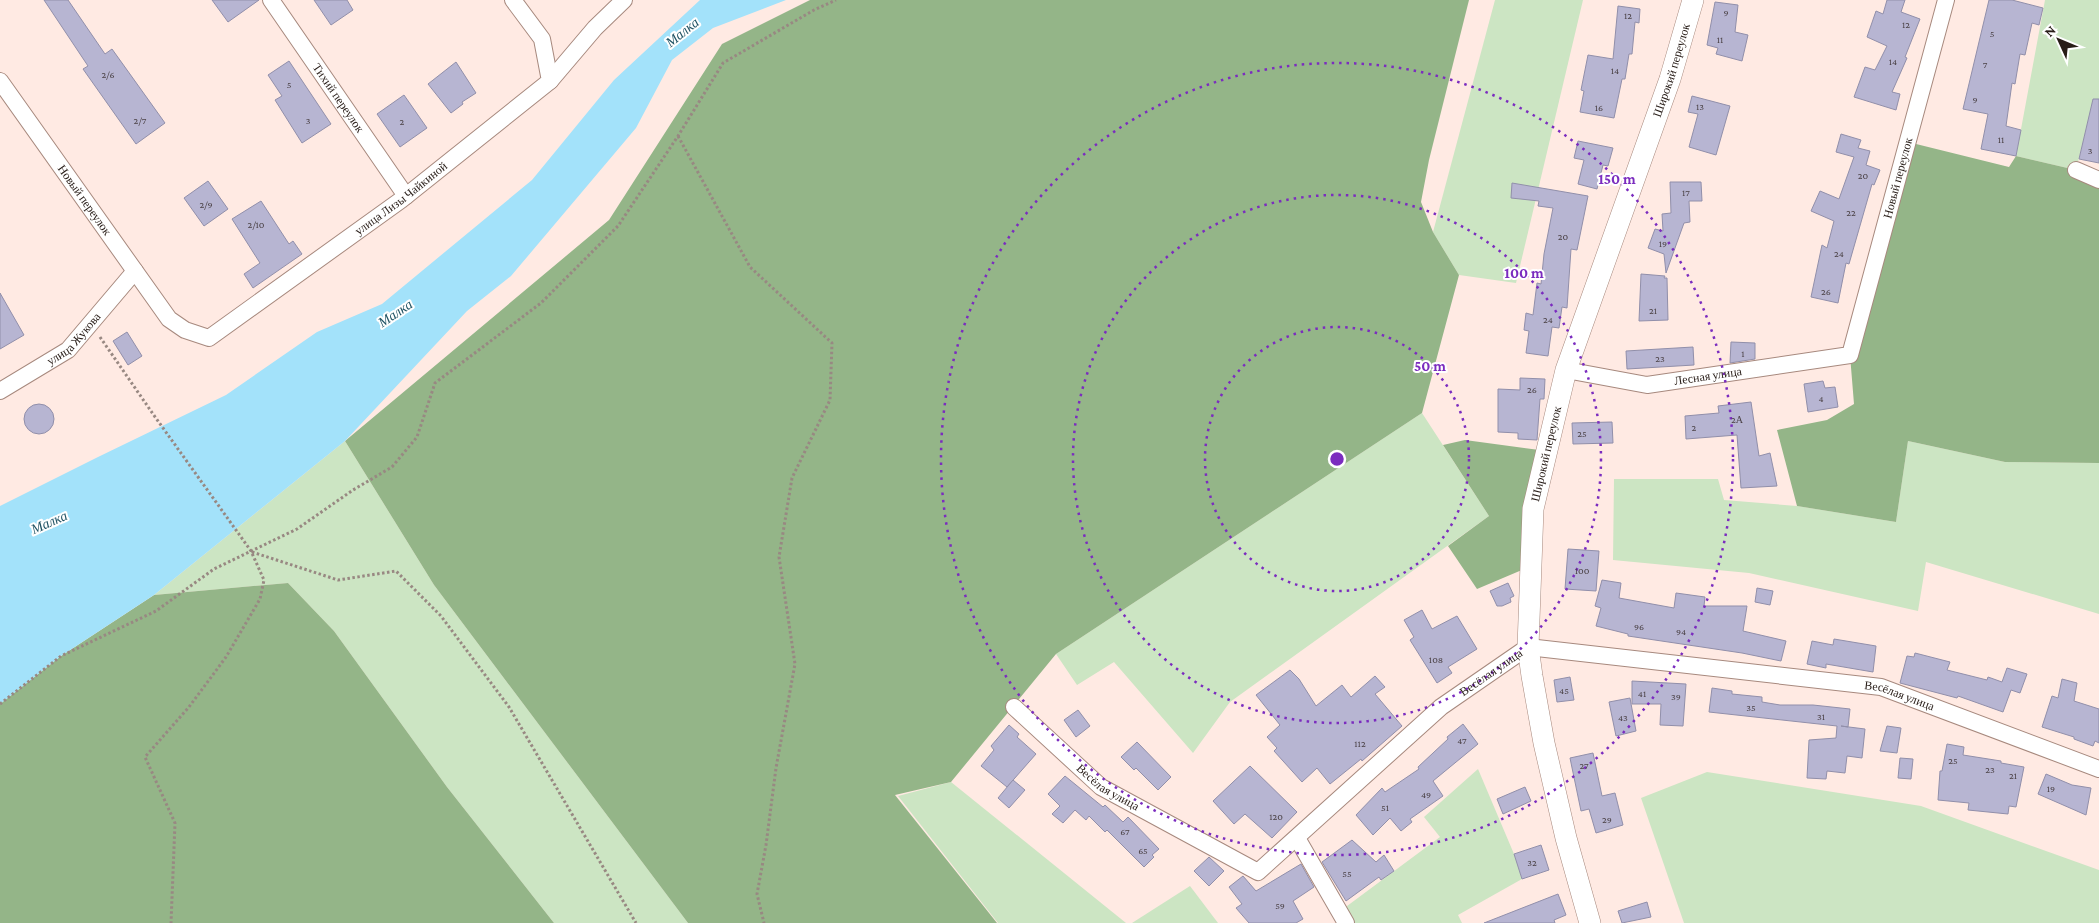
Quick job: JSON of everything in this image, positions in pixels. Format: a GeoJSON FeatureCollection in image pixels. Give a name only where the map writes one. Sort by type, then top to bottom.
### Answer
{"type":"FeatureCollection","features":[{"type":"Feature","properties":{"kind":"street","name":"Тихий переулок"},"geometry":{"type":"LineString","coordinates":[[271,0],[406,196]]}},
{"type":"Feature","properties":{"kind":"street"},"geometry":{"type":"LineString","coordinates":[[513,0],[542,39],[550,81]]}},
{"type":"Feature","properties":{"kind":"street","name":"улица Лизы Чайкиной"},"geometry":{"type":"LineString","coordinates":[[169,319],[185,330],[209,338],[406,196],[550,81],[595,28],[624,0]]}},
{"type":"Feature","properties":{"kind":"street","name":"Широкий переулок"},"geometry":{"type":"LineString","coordinates":[[1590,923],[1566,838],[1544,743],[1528,647],[1533,510],[1566,370],[1670,79],[1693,0]]}},
{"type":"Feature","properties":{"kind":"street","name":"Новый переулок"},"geometry":{"type":"LineString","coordinates":[[1850,354],[1946,0]]}},
{"type":"Feature","properties":{"kind":"street","name":"Новый переулок"},"geometry":{"type":"LineString","coordinates":[[0,81],[169,319]]}},
{"type":"Feature","properties":{"kind":"street"},"geometry":{"type":"LineString","coordinates":[[2076,170],[2099,180]]}},
{"type":"Feature","properties":{"kind":"street","name":"улица Жукова"},"geometry":{"type":"LineString","coordinates":[[0,392],[68,350],[135,271]]}},
{"type":"Feature","properties":{"kind":"street","name":"Лесная улица"},"geometry":{"type":"LineString","coordinates":[[1566,370],[1647,384],[1850,354]]}},
{"type":"Feature","properties":{"kind":"street","name":"Весёлая улица"},"geometry":{"type":"LineString","coordinates":[[1014,707],[1101,787],[1258,872],[1441,707],[1528,647],[1881,687],[2099,769]]}},
{"type":"Feature","properties":{"kind":"street"},"geometry":{"type":"LineString","coordinates":[[1297,838],[1346,923]]}},
{"type":"Feature","properties":{"kind":"path"},"geometry":{"type":"LineString","coordinates":[[0,704],[61,656],[156,611],[214,570],[296,529],[353,490],[392,467],[417,437],[435,383],[541,303],[618,226],[678,136],[723,63],[814,10],[836,0]]}},
{"type":"Feature","properties":{"kind":"path"},"geometry":{"type":"LineString","coordinates":[[678,136],[750,267],[832,343],[830,400],[792,478],[779,557],[795,664],[776,768],[766,845],[757,894],[764,923]]}},
{"type":"Feature","properties":{"kind":"path"},"geometry":{"type":"LineString","coordinates":[[93,320],[100,336],[153,414],[252,552],[264,580],[260,599],[221,664],[190,707],[145,757],[175,823],[171,923]]}},
{"type":"Feature","properties":{"kind":"path"},"geometry":{"type":"LineString","coordinates":[[252,552],[338,580],[396,571],[441,616],[509,708],[636,923]]}},
{"type":"Feature","properties":{"kind":"green space"},"geometry":{"type":"Polygon","coordinates":[[[810,0],[1469,0],[1429,160],[1421,202],[1433,232],[1459,275],[1422,413],[1056,654],[951,782],[895,795],[997,923],[688,923],[434,585],[345,441],[609,220],[722,44],[810,0]]]}},
{"type":"Feature","properties":{"kind":"green space"},"geometry":{"type":"Polygon","coordinates":[[[1495,0],[1583,0],[1516,283],[1459,275],[1433,232],[1495,0]]]}},
{"type":"Feature","properties":{"kind":"green space"},"geometry":{"type":"Polygon","coordinates":[[[2045,0],[2099,0],[2099,112],[2091,110],[2076,170],[2016,156],[2045,0]]]}},
{"type":"Feature","properties":{"kind":"green space"},"geometry":{"type":"Polygon","coordinates":[[[1908,142],[2009,167],[2016,156],[2076,170],[2099,178],[2099,463],[2005,462],[1908,441],[1896,522],[1797,506],[1777,430],[1827,420],[1854,404],[1850,355],[1908,142]]]}},
{"type":"Feature","properties":{"kind":"green space"},"geometry":{"type":"Polygon","coordinates":[[[1422,413],[1489,516],[1230,702],[1193,753],[1114,662],[1077,685],[1056,654],[1422,413]]]}},
{"type":"Feature","properties":{"kind":"green space"},"geometry":{"type":"Polygon","coordinates":[[[1465,440],[1547,451],[1531,566],[1477,589],[1448,546],[1489,516],[1443,445],[1465,440]]]}},
{"type":"Feature","properties":{"kind":"green space"},"geometry":{"type":"Polygon","coordinates":[[[345,441],[434,585],[688,923],[554,923],[447,787],[334,631],[288,583],[154,595],[345,441]]]}},
{"type":"Feature","properties":{"kind":"green space"},"geometry":{"type":"Polygon","coordinates":[[[1908,441],[2005,462],[2099,463],[2099,614],[1926,562],[1918,611],[1749,573],[1613,560],[1614,479],[1718,479],[1724,500],[1797,506],[1896,522],[1908,441]]]}},
{"type":"Feature","properties":{"kind":"green space"},"geometry":{"type":"Polygon","coordinates":[[[288,583],[334,631],[447,787],[554,923],[0,923],[0,704],[61,656],[154,595],[288,583]]]}},
{"type":"Feature","properties":{"kind":"green space"},"geometry":{"type":"Polygon","coordinates":[[[1478,769],[1514,854],[1522,879],[1458,915],[1462,923],[1346,923],[1339,912],[1440,837],[1424,817],[1478,769]]]}},
{"type":"Feature","properties":{"kind":"green space"},"geometry":{"type":"Polygon","coordinates":[[[1707,772],[1921,806],[2099,870],[2099,923],[1684,923],[1641,798],[1707,772]]]}},
{"type":"Feature","properties":{"kind":"green space"},"geometry":{"type":"Polygon","coordinates":[[[951,782],[1126,923],[998,923],[898,796],[951,782]]]}},
{"type":"Feature","properties":{"kind":"green space"},"geometry":{"type":"Polygon","coordinates":[[[1190,886],[1218,923],[1132,923],[1190,886]]]}},
{"type":"Feature","properties":{"kind":"water","name":"Малка"},"geometry":{"type":"Polygon","coordinates":[[[700,0],[786,0],[713,28],[672,60],[636,128],[511,276],[467,311],[345,441],[154,595],[61,656],[0,704],[0,506],[226,395],[317,332],[382,304],[532,180],[614,80],[700,0]]]}},
{"type":"Feature","properties":{"kind":"building"},"geometry":{"type":"Polygon","coordinates":[[[44,0],[68,0],[105,54],[112,49],[165,123],[136,144],[83,69],[88,66],[44,0]]]}},
{"type":"Feature","properties":{"kind":"building"},"geometry":{"type":"Polygon","coordinates":[[[212,0],[259,0],[228,22],[212,0]]]}},
{"type":"Feature","properties":{"kind":"building"},"geometry":{"type":"Polygon","coordinates":[[[314,0],[347,0],[353,10],[331,25],[314,0]]]}},
{"type":"Feature","properties":{"kind":"building"},"geometry":{"type":"Polygon","coordinates":[[[1887,0],[1905,0],[1901,12],[1920,19],[1905,57],[1907,58],[1892,92],[1900,94],[1896,110],[1854,97],[1865,67],[1875,70],[1887,46],[1867,37],[1876,11],[1883,14],[1887,0]]]}},
{"type":"Feature","properties":{"kind":"building"},"geometry":{"type":"Polygon","coordinates":[[[1989,0],[2012,0],[2043,8],[2039,25],[2032,23],[2025,55],[2020,54],[2015,84],[2012,83],[2006,126],[2021,130],[2016,156],[1981,149],[1988,114],[1963,109],[1989,0]]]}},
{"type":"Feature","properties":{"kind":"building"},"geometry":{"type":"Polygon","coordinates":[[[1715,2],[1738,5],[1735,32],[1748,35],[1742,61],[1716,54],[1718,48],[1707,45],[1715,2]]]}},
{"type":"Feature","properties":{"kind":"building"},"geometry":{"type":"Polygon","coordinates":[[[1618,6],[1640,9],[1639,23],[1635,22],[1632,54],[1629,54],[1625,79],[1622,79],[1614,118],[1580,112],[1584,91],[1581,90],[1588,55],[1613,59],[1618,6]]]}},
{"type":"Feature","properties":{"kind":"building"},"geometry":{"type":"Polygon","coordinates":[[[289,61],[331,124],[302,143],[275,100],[282,96],[268,75],[289,61]]]}},
{"type":"Feature","properties":{"kind":"building"},"geometry":{"type":"Polygon","coordinates":[[[456,62],[476,93],[462,102],[463,104],[451,113],[428,84],[456,62]]]}},
{"type":"Feature","properties":{"kind":"building"},"geometry":{"type":"Polygon","coordinates":[[[404,95],[427,128],[400,147],[377,114],[404,95]]]}},
{"type":"Feature","properties":{"kind":"building"},"geometry":{"type":"Polygon","coordinates":[[[1692,96],[1730,106],[1716,155],[1689,147],[1698,114],[1688,112],[1692,96]]]}},
{"type":"Feature","properties":{"kind":"building"},"geometry":{"type":"Polygon","coordinates":[[[2093,99],[2099,99],[2099,163],[2079,159],[2093,99]]]}},
{"type":"Feature","properties":{"kind":"building"},"geometry":{"type":"Polygon","coordinates":[[[1841,134],[1861,140],[1858,148],[1870,151],[1866,165],[1880,170],[1874,185],[1872,184],[1849,264],[1846,263],[1838,303],[1811,297],[1822,245],[1827,248],[1834,221],[1811,211],[1820,191],[1839,199],[1854,157],[1836,152],[1841,134]]]}},
{"type":"Feature","properties":{"kind":"building"},"geometry":{"type":"Polygon","coordinates":[[[1578,141],[1613,148],[1608,166],[1603,165],[1597,189],[1578,184],[1584,160],[1574,158],[1578,141]]]}},
{"type":"Feature","properties":{"kind":"building"},"geometry":{"type":"Polygon","coordinates":[[[208,181],[228,209],[204,226],[184,198],[208,181]]]}},
{"type":"Feature","properties":{"kind":"building"},"geometry":{"type":"Polygon","coordinates":[[[1670,182],[1701,182],[1702,201],[1689,201],[1690,222],[1684,223],[1666,273],[1664,254],[1648,248],[1655,229],[1663,231],[1662,214],[1671,213],[1670,182]]]}},
{"type":"Feature","properties":{"kind":"building"},"geometry":{"type":"Polygon","coordinates":[[[1512,183],[1588,196],[1577,250],[1571,249],[1567,308],[1562,307],[1559,328],[1552,327],[1548,356],[1526,353],[1529,331],[1524,330],[1526,313],[1533,315],[1537,283],[1541,284],[1544,254],[1553,208],[1538,206],[1539,201],[1511,198],[1512,183]]]}},
{"type":"Feature","properties":{"kind":"building"},"geometry":{"type":"Polygon","coordinates":[[[261,201],[289,244],[293,241],[302,254],[253,288],[244,274],[260,263],[232,219],[261,201]]]}},
{"type":"Feature","properties":{"kind":"building"},"geometry":{"type":"Polygon","coordinates":[[[1641,274],[1665,276],[1664,278],[1667,278],[1668,320],[1639,321],[1641,274]]]}},
{"type":"Feature","properties":{"kind":"building"},"geometry":{"type":"Polygon","coordinates":[[[0,293],[24,335],[0,349],[0,293]]]}},
{"type":"Feature","properties":{"kind":"building"},"geometry":{"type":"Polygon","coordinates":[[[127,332],[142,356],[128,365],[113,341],[127,332]]]}},
{"type":"Feature","properties":{"kind":"building"},"geometry":{"type":"Polygon","coordinates":[[[1731,342],[1755,343],[1755,359],[1730,363],[1731,342]]]}},
{"type":"Feature","properties":{"kind":"building"},"geometry":{"type":"Polygon","coordinates":[[[1693,347],[1694,365],[1627,369],[1626,351],[1693,347]]]}},
{"type":"Feature","properties":{"kind":"building"},"geometry":{"type":"Polygon","coordinates":[[[1520,378],[1545,379],[1544,399],[1540,399],[1537,440],[1518,439],[1518,433],[1498,432],[1498,389],[1520,390],[1520,378]]]}},
{"type":"Feature","properties":{"kind":"building"},"geometry":{"type":"Polygon","coordinates":[[[1823,381],[1825,388],[1835,387],[1838,407],[1808,412],[1804,384],[1823,381]]]}},
{"type":"Feature","properties":{"kind":"building"},"geometry":{"type":"Polygon","coordinates":[[[1751,402],[1759,456],[1770,453],[1777,486],[1741,488],[1737,435],[1686,439],[1685,416],[1719,413],[1718,406],[1751,402]]]}},
{"type":"Feature","properties":{"kind":"building"},"geometry":{"type":"Polygon","coordinates":[[[39,404],[50,408],[54,419],[50,430],[39,434],[28,430],[24,419],[28,408],[39,404]]]}},
{"type":"Feature","properties":{"kind":"building"},"geometry":{"type":"Polygon","coordinates":[[[1612,422],[1613,443],[1573,444],[1572,423],[1612,422]]]}},
{"type":"Feature","properties":{"kind":"building"},"geometry":{"type":"Polygon","coordinates":[[[1568,549],[1599,551],[1596,591],[1565,589],[1568,549]]]}},
{"type":"Feature","properties":{"kind":"building"},"geometry":{"type":"Polygon","coordinates":[[[1602,580],[1621,583],[1619,598],[1674,608],[1676,593],[1705,597],[1704,606],[1747,606],[1743,631],[1786,641],[1781,661],[1742,653],[1628,636],[1628,634],[1596,626],[1601,608],[1595,606],[1602,580]]]}},
{"type":"Feature","properties":{"kind":"building"},"geometry":{"type":"Polygon","coordinates":[[[1508,583],[1514,596],[1510,598],[1511,602],[1497,606],[1490,591],[1508,583]]]}},
{"type":"Feature","properties":{"kind":"building"},"geometry":{"type":"Polygon","coordinates":[[[1757,588],[1773,591],[1770,605],[1755,602],[1757,588]]]}},
{"type":"Feature","properties":{"kind":"building"},"geometry":{"type":"Polygon","coordinates":[[[1422,610],[1432,629],[1457,616],[1477,649],[1448,667],[1452,673],[1437,683],[1410,640],[1414,637],[1404,620],[1422,610]]]}},
{"type":"Feature","properties":{"kind":"building"},"geometry":{"type":"Polygon","coordinates":[[[1834,639],[1876,646],[1873,672],[1826,664],[1826,668],[1807,664],[1812,641],[1833,645],[1834,639]]]}},
{"type":"Feature","properties":{"kind":"building"},"geometry":{"type":"Polygon","coordinates":[[[1915,653],[1950,662],[1947,670],[1987,680],[1988,677],[2002,682],[2007,668],[2027,674],[2020,693],[2011,690],[2003,712],[1958,696],[1957,698],[1900,683],[1907,656],[1914,657],[1915,653]]]}},
{"type":"Feature","properties":{"kind":"building"},"geometry":{"type":"Polygon","coordinates":[[[1290,670],[1299,679],[1316,706],[1342,685],[1351,697],[1375,676],[1385,687],[1375,694],[1402,726],[1362,761],[1361,759],[1330,784],[1317,768],[1302,782],[1274,751],[1277,748],[1267,737],[1280,725],[1256,695],[1290,670]]]}},
{"type":"Feature","properties":{"kind":"building"},"geometry":{"type":"Polygon","coordinates":[[[1570,677],[1574,700],[1557,702],[1554,680],[1570,677]]]}},
{"type":"Feature","properties":{"kind":"building"},"geometry":{"type":"Polygon","coordinates":[[[2062,679],[2077,683],[2074,701],[2099,709],[2099,743],[2095,741],[2093,746],[2074,739],[2074,737],[2042,727],[2052,696],[2058,698],[2062,679]]]}},
{"type":"Feature","properties":{"kind":"building"},"geometry":{"type":"Polygon","coordinates":[[[1632,681],[1686,684],[1683,726],[1660,725],[1661,704],[1632,704],[1632,681]]]}},
{"type":"Feature","properties":{"kind":"building"},"geometry":{"type":"Polygon","coordinates":[[[1712,688],[1732,691],[1732,694],[1762,697],[1762,702],[1780,705],[1813,705],[1850,709],[1848,727],[1865,729],[1862,758],[1847,756],[1845,773],[1827,771],[1826,779],[1807,778],[1809,740],[1836,738],[1837,726],[1709,712],[1712,688]]]}},
{"type":"Feature","properties":{"kind":"building"},"geometry":{"type":"Polygon","coordinates":[[[1630,698],[1636,731],[1616,736],[1609,702],[1630,698]]]}},
{"type":"Feature","properties":{"kind":"building"},"geometry":{"type":"Polygon","coordinates":[[[1078,710],[1090,726],[1076,737],[1064,720],[1078,710]]]}},
{"type":"Feature","properties":{"kind":"building"},"geometry":{"type":"Polygon","coordinates":[[[1463,724],[1478,744],[1433,781],[1443,796],[1410,819],[1412,822],[1401,831],[1390,818],[1373,835],[1356,815],[1382,788],[1385,792],[1419,769],[1418,767],[1448,739],[1447,737],[1463,724]]]}},
{"type":"Feature","properties":{"kind":"building"},"geometry":{"type":"Polygon","coordinates":[[[1009,725],[1019,734],[1017,737],[1036,754],[1007,787],[981,766],[994,750],[991,746],[1009,725]]]}},
{"type":"Feature","properties":{"kind":"building"},"geometry":{"type":"Polygon","coordinates":[[[1887,726],[1901,728],[1897,753],[1880,751],[1887,726]]]}},
{"type":"Feature","properties":{"kind":"building"},"geometry":{"type":"Polygon","coordinates":[[[1137,742],[1171,777],[1158,790],[1136,768],[1134,770],[1121,757],[1137,742]]]}},
{"type":"Feature","properties":{"kind":"building"},"geometry":{"type":"Polygon","coordinates":[[[1947,744],[1964,747],[1963,755],[2024,767],[2016,807],[2009,806],[2008,814],[1968,810],[1969,803],[1938,800],[1940,771],[1942,771],[1947,744]]]}},
{"type":"Feature","properties":{"kind":"building"},"geometry":{"type":"Polygon","coordinates":[[[1593,753],[1602,796],[1615,793],[1623,825],[1596,833],[1589,809],[1581,811],[1570,758],[1593,753]]]}},
{"type":"Feature","properties":{"kind":"building"},"geometry":{"type":"Polygon","coordinates":[[[1900,758],[1913,759],[1911,779],[1898,778],[1900,758]]]}},
{"type":"Feature","properties":{"kind":"building"},"geometry":{"type":"Polygon","coordinates":[[[1250,766],[1297,812],[1272,838],[1245,814],[1234,824],[1213,801],[1250,766]]]}},
{"type":"Feature","properties":{"kind":"building"},"geometry":{"type":"Polygon","coordinates":[[[2046,774],[2072,785],[2091,788],[2086,815],[2038,794],[2046,774]]]}},
{"type":"Feature","properties":{"kind":"building"},"geometry":{"type":"Polygon","coordinates":[[[1065,776],[1103,807],[1105,805],[1123,822],[1128,817],[1159,849],[1152,855],[1154,857],[1144,867],[1107,830],[1105,832],[1089,816],[1086,820],[1075,810],[1063,823],[1052,814],[1060,806],[1048,794],[1065,776]]]}},
{"type":"Feature","properties":{"kind":"building"},"geometry":{"type":"Polygon","coordinates":[[[1013,780],[1025,790],[1009,808],[998,798],[1013,780]]]}},
{"type":"Feature","properties":{"kind":"building"},"geometry":{"type":"Polygon","coordinates":[[[1525,787],[1531,801],[1503,814],[1497,799],[1525,787]]]}},
{"type":"Feature","properties":{"kind":"building"},"geometry":{"type":"Polygon","coordinates":[[[1352,840],[1376,862],[1384,855],[1394,871],[1381,880],[1379,877],[1346,901],[1322,862],[1352,840]]]}},
{"type":"Feature","properties":{"kind":"building"},"geometry":{"type":"Polygon","coordinates":[[[1541,845],[1549,870],[1522,879],[1514,854],[1541,845]]]}},
{"type":"Feature","properties":{"kind":"building"},"geometry":{"type":"Polygon","coordinates":[[[1209,857],[1224,871],[1209,886],[1194,871],[1209,857]]]}},
{"type":"Feature","properties":{"kind":"building"},"geometry":{"type":"Polygon","coordinates":[[[1301,864],[1314,887],[1293,901],[1303,919],[1296,923],[1249,923],[1236,908],[1242,904],[1229,887],[1243,876],[1256,891],[1301,864]]]}},
{"type":"Feature","properties":{"kind":"building"},"geometry":{"type":"Polygon","coordinates":[[[1558,894],[1566,915],[1554,920],[1555,923],[1484,923],[1558,894]]]}},
{"type":"Feature","properties":{"kind":"building"},"geometry":{"type":"Polygon","coordinates":[[[1647,902],[1651,917],[1622,923],[1618,911],[1647,902]]]}}]}
